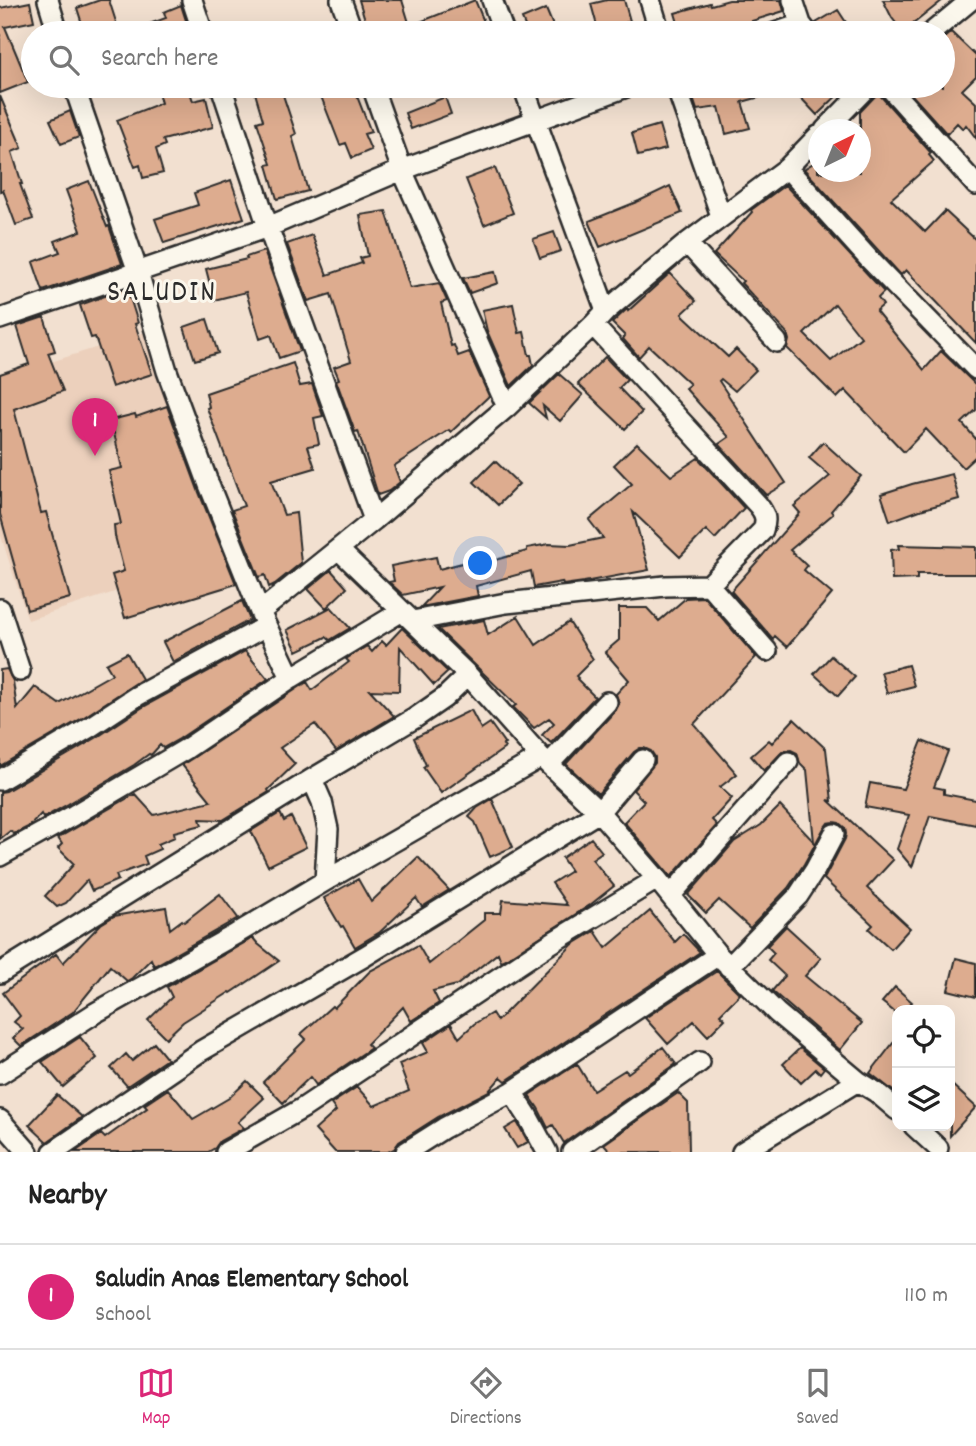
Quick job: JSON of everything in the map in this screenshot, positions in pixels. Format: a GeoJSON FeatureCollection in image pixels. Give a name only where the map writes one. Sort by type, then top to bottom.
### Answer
{"type":"FeatureCollection","features":[{"type":"Feature","properties":{"kind":"street"},"geometry":{"type":"LineString","coordinates":[[48,0],[54,21]]}},
{"type":"Feature","properties":{"kind":"street"},"geometry":{"type":"LineString","coordinates":[[192,0],[199,21]]}},
{"type":"Feature","properties":{"kind":"street"},"geometry":{"type":"LineString","coordinates":[[341,0],[349,21]]}},
{"type":"Feature","properties":{"kind":"street"},"geometry":{"type":"LineString","coordinates":[[492,0],[500,21]]}},
{"type":"Feature","properties":{"kind":"street"},"geometry":{"type":"LineString","coordinates":[[650,0],[656,21]]}},
{"type":"Feature","properties":{"kind":"street"},"geometry":{"type":"LineString","coordinates":[[793,0],[801,21]]}},
{"type":"Feature","properties":{"kind":"street"},"geometry":{"type":"LineString","coordinates":[[947,21],[969,5]]}},
{"type":"Feature","properties":{"kind":"street"},"geometry":{"type":"LineString","coordinates":[[78,98],[138,272],[167,371],[263,619],[291,678]]}},
{"type":"Feature","properties":{"kind":"street"},"geometry":{"type":"LineString","coordinates":[[225,98],[268,227],[374,520]]}},
{"type":"Feature","properties":{"kind":"street"},"geometry":{"type":"LineString","coordinates":[[376,98],[401,170],[507,407]]}},
{"type":"Feature","properties":{"kind":"street"},"geometry":{"type":"LineString","coordinates":[[0,856],[186,749],[291,678],[407,616],[665,586],[709,585],[763,530],[766,518],[758,505],[600,318],[528,98]]}},
{"type":"Feature","properties":{"kind":"street"},"geometry":{"type":"LineString","coordinates":[[1,317],[268,227],[401,170],[596,98]]}},
{"type":"Feature","properties":{"kind":"street"},"geometry":{"type":"LineString","coordinates":[[680,98],[721,216]]}},
{"type":"Feature","properties":{"kind":"street"},"geometry":{"type":"LineString","coordinates":[[834,119],[852,98]]}},
{"type":"Feature","properties":{"kind":"street"},"geometry":{"type":"LineString","coordinates":[[899,98],[976,185]]}},
{"type":"Feature","properties":{"kind":"street"},"geometry":{"type":"LineString","coordinates":[[0,780],[263,619],[338,549],[507,407],[600,318],[687,243],[787,168],[808,146]]}},
{"type":"Feature","properties":{"kind":"street"},"geometry":{"type":"LineString","coordinates":[[787,168],[869,259],[976,369]]}},
{"type":"Feature","properties":{"kind":"street"},"geometry":{"type":"LineString","coordinates":[[687,243],[777,342]]}},
{"type":"Feature","properties":{"kind":"street"},"geometry":{"type":"LineString","coordinates":[[338,549],[468,675],[545,761],[599,812],[724,961],[777,1013],[892,1106]]}},
{"type":"Feature","properties":{"kind":"street"},"geometry":{"type":"LineString","coordinates":[[709,585],[767,651]]}},
{"type":"Feature","properties":{"kind":"street"},"geometry":{"type":"LineString","coordinates":[[1,615],[20,671]]}},
{"type":"Feature","properties":{"kind":"street"},"geometry":{"type":"LineString","coordinates":[[0,973],[430,709],[468,675]]}},
{"type":"Feature","properties":{"kind":"street"},"geometry":{"type":"LineString","coordinates":[[0,1074],[95,1013],[324,881],[545,761],[607,702]]}},
{"type":"Feature","properties":{"kind":"street"},"geometry":{"type":"LineString","coordinates":[[54,1152],[201,1051],[365,956],[599,812],[643,760]]}},
{"type":"Feature","properties":{"kind":"street"},"geometry":{"type":"LineString","coordinates":[[671,895],[788,762]]}},
{"type":"Feature","properties":{"kind":"street"},"geometry":{"type":"LineString","coordinates":[[312,779],[322,802],[328,829],[324,881]]}},
{"type":"Feature","properties":{"kind":"street"},"geometry":{"type":"LineString","coordinates":[[406,1152],[444,1128],[512,1092],[724,961],[797,896],[815,870],[834,834]]}},
{"type":"Feature","properties":{"kind":"street"},"geometry":{"type":"LineString","coordinates":[[226,1152],[303,1108],[548,945],[657,879]]}},
{"type":"Feature","properties":{"kind":"street"},"geometry":{"type":"LineString","coordinates":[[572,1152],[700,1062]]}},
{"type":"Feature","properties":{"kind":"street"},"geometry":{"type":"LineString","coordinates":[[743,1152],[858,1081]]}},
{"type":"Feature","properties":{"kind":"street"},"geometry":{"type":"LineString","coordinates":[[512,1092],[547,1152]]}},
{"type":"Feature","properties":{"kind":"street"},"geometry":{"type":"LineString","coordinates":[[0,1120],[28,1152]]}},
{"type":"Feature","properties":{"kind":"street"},"geometry":{"type":"LineString","coordinates":[[919,1131],[938,1148]]}},
{"type":"Feature","properties":{"kind":"shaded area"},"geometry":{"type":"Polygon","coordinates":[[[149,331],[223,557],[28,620],[0,533],[0,378],[149,331]]]}},
{"type":"Feature","properties":{"kind":"building"},"geometry":{"type":"Polygon","coordinates":[[[100,0],[109,0],[116,21],[81,21],[77,8],[100,0]]]}},
{"type":"Feature","properties":{"kind":"building"},"geometry":{"type":"Polygon","coordinates":[[[359,0],[402,0],[408,21],[365,21],[359,0]]]}},
{"type":"Feature","properties":{"kind":"building"},"geometry":{"type":"Polygon","coordinates":[[[475,0],[484,21],[422,21],[475,0]]]}},
{"type":"Feature","properties":{"kind":"building"},"geometry":{"type":"Polygon","coordinates":[[[624,0],[630,21],[596,21],[591,4],[624,0]]]}},
{"type":"Feature","properties":{"kind":"building"},"geometry":{"type":"Polygon","coordinates":[[[729,0],[781,0],[784,11],[752,21],[677,21],[675,13],[710,3],[711,5],[729,0]]]}},
{"type":"Feature","properties":{"kind":"building"},"geometry":{"type":"Polygon","coordinates":[[[883,0],[943,0],[917,21],[894,21],[883,0]]]}},
{"type":"Feature","properties":{"kind":"building"},"geometry":{"type":"Polygon","coordinates":[[[30,2],[34,21],[21,21],[21,24],[5,27],[21,65],[21,85],[0,93],[0,8],[30,2]]]}},
{"type":"Feature","properties":{"kind":"building"},"geometry":{"type":"Polygon","coordinates":[[[181,5],[186,21],[158,21],[166,18],[164,12],[181,5]]]}},
{"type":"Feature","properties":{"kind":"building"},"geometry":{"type":"Polygon","coordinates":[[[546,9],[551,21],[523,21],[522,19],[546,9]]]}},
{"type":"Feature","properties":{"kind":"building"},"geometry":{"type":"Polygon","coordinates":[[[838,10],[845,21],[819,21],[838,10]]]}},
{"type":"Feature","properties":{"kind":"building"},"geometry":{"type":"Polygon","coordinates":[[[955,36],[976,56],[976,76],[962,90],[976,103],[976,138],[966,125],[963,129],[957,123],[947,134],[915,98],[955,98],[955,36]]]}},
{"type":"Feature","properties":{"kind":"building"},"geometry":{"type":"Polygon","coordinates":[[[0,96],[22,148],[12,152],[33,219],[16,225],[3,190],[0,191],[0,96]]]}},
{"type":"Feature","properties":{"kind":"building"},"geometry":{"type":"Polygon","coordinates":[[[160,98],[192,98],[193,101],[206,98],[213,127],[163,140],[165,145],[156,149],[163,173],[143,178],[140,165],[135,167],[117,120],[161,103],[160,98]]]}},
{"type":"Feature","properties":{"kind":"building"},"geometry":{"type":"Polygon","coordinates":[[[257,98],[284,98],[296,134],[292,136],[308,191],[277,199],[267,165],[271,164],[257,122],[263,120],[257,98]]]}},
{"type":"Feature","properties":{"kind":"building"},"geometry":{"type":"Polygon","coordinates":[[[322,98],[358,98],[371,132],[364,134],[371,150],[352,158],[346,143],[340,145],[322,98]]]}},
{"type":"Feature","properties":{"kind":"building"},"geometry":{"type":"Polygon","coordinates":[[[445,98],[451,114],[411,129],[405,113],[445,98]]]}},
{"type":"Feature","properties":{"kind":"building"},"geometry":{"type":"Polygon","coordinates":[[[693,98],[756,98],[742,102],[750,128],[726,134],[719,107],[697,110],[693,98]]]}},
{"type":"Feature","properties":{"kind":"building"},"geometry":{"type":"Polygon","coordinates":[[[801,98],[835,98],[817,115],[801,98]]]}},
{"type":"Feature","properties":{"kind":"building"},"geometry":{"type":"Polygon","coordinates":[[[873,98],[882,98],[931,153],[929,155],[934,161],[891,199],[925,232],[945,211],[976,240],[976,343],[906,270],[901,275],[816,182],[871,182],[871,119],[860,119],[860,112],[873,98]]]}},
{"type":"Feature","properties":{"kind":"building"},"geometry":{"type":"Polygon","coordinates":[[[70,111],[79,137],[61,144],[50,120],[70,111]]]}},
{"type":"Feature","properties":{"kind":"building"},"geometry":{"type":"Polygon","coordinates":[[[659,125],[666,149],[638,156],[632,133],[659,125]]]}},
{"type":"Feature","properties":{"kind":"building"},"geometry":{"type":"Polygon","coordinates":[[[495,168],[513,213],[484,225],[466,179],[495,168]]]}},
{"type":"Feature","properties":{"kind":"building"},"geometry":{"type":"Polygon","coordinates":[[[231,180],[244,218],[164,243],[155,219],[198,205],[194,193],[231,180]]]}},
{"type":"Feature","properties":{"kind":"building"},"geometry":{"type":"Polygon","coordinates":[[[89,181],[122,264],[43,291],[33,262],[60,252],[55,241],[81,231],[66,190],[89,181]]]}},
{"type":"Feature","properties":{"kind":"building"},"geometry":{"type":"Polygon","coordinates":[[[785,185],[884,292],[878,298],[883,305],[876,311],[924,370],[941,351],[976,385],[976,410],[962,423],[976,439],[976,456],[963,468],[926,429],[904,452],[845,390],[837,398],[787,348],[787,333],[741,283],[743,281],[714,254],[751,210],[785,185]],[[835,304],[804,334],[831,361],[861,337],[835,304]]]}},
{"type":"Feature","properties":{"kind":"building"},"geometry":{"type":"Polygon","coordinates":[[[670,186],[682,213],[600,247],[589,221],[670,186]]]}},
{"type":"Feature","properties":{"kind":"building"},"geometry":{"type":"Polygon","coordinates":[[[386,211],[410,288],[439,283],[447,301],[441,303],[451,346],[454,345],[458,356],[469,352],[489,396],[451,432],[449,430],[394,466],[400,482],[389,491],[378,495],[358,431],[355,432],[336,380],[339,379],[334,367],[351,361],[331,294],[308,301],[287,244],[312,235],[327,275],[362,263],[360,258],[368,256],[360,215],[386,211]]]}},
{"type":"Feature","properties":{"kind":"building"},"geometry":{"type":"Polygon","coordinates":[[[554,232],[561,251],[540,258],[533,239],[554,232]]]}},
{"type":"Feature","properties":{"kind":"building"},"geometry":{"type":"Polygon","coordinates":[[[264,251],[300,351],[279,358],[271,335],[260,339],[246,292],[214,300],[206,269],[247,259],[246,257],[264,251]]]}},
{"type":"Feature","properties":{"kind":"building"},"geometry":{"type":"Polygon","coordinates":[[[495,272],[498,283],[470,293],[463,278],[495,272]]]}},
{"type":"Feature","properties":{"kind":"building"},"geometry":{"type":"Polygon","coordinates":[[[670,273],[696,301],[682,314],[728,357],[736,349],[756,370],[735,391],[721,379],[719,381],[786,483],[766,495],[719,444],[729,437],[685,388],[690,384],[649,346],[639,357],[612,323],[670,273]]]}},
{"type":"Feature","properties":{"kind":"building"},"geometry":{"type":"Polygon","coordinates":[[[127,288],[138,323],[135,324],[152,374],[112,387],[95,337],[91,338],[80,305],[127,288]]]}},
{"type":"Feature","properties":{"kind":"building"},"geometry":{"type":"Polygon","coordinates":[[[513,304],[519,333],[524,332],[533,365],[511,386],[487,331],[482,310],[513,304]]]}},
{"type":"Feature","properties":{"kind":"building"},"geometry":{"type":"Polygon","coordinates":[[[44,317],[55,351],[48,353],[63,391],[14,409],[41,513],[46,512],[70,598],[27,610],[0,514],[0,374],[29,364],[17,326],[44,317]]]}},
{"type":"Feature","properties":{"kind":"building"},"geometry":{"type":"Polygon","coordinates":[[[207,319],[218,353],[195,360],[184,327],[207,319]]]}},
{"type":"Feature","properties":{"kind":"building"},"geometry":{"type":"Polygon","coordinates":[[[605,357],[627,380],[619,388],[642,412],[625,429],[578,384],[605,357]]]}},
{"type":"Feature","properties":{"kind":"building"},"geometry":{"type":"Polygon","coordinates":[[[293,363],[300,386],[312,384],[323,416],[314,418],[319,444],[308,446],[315,468],[271,481],[284,515],[296,513],[301,563],[269,587],[265,575],[259,577],[232,510],[244,506],[207,408],[206,393],[293,363]]]}},
{"type":"Feature","properties":{"kind":"building"},"geometry":{"type":"Polygon","coordinates":[[[559,374],[583,395],[560,421],[543,406],[546,418],[529,403],[559,374]]]}},
{"type":"Feature","properties":{"kind":"building"},"geometry":{"type":"Polygon","coordinates":[[[167,406],[236,584],[125,618],[112,575],[124,571],[114,525],[121,524],[109,471],[122,468],[111,420],[135,414],[136,417],[167,406]]]}},
{"type":"Feature","properties":{"kind":"building"},"geometry":{"type":"Polygon","coordinates":[[[823,442],[861,476],[831,511],[833,514],[790,550],[807,566],[804,570],[832,594],[787,647],[775,636],[773,639],[731,591],[800,513],[794,506],[830,476],[809,458],[823,442]]]}},
{"type":"Feature","properties":{"kind":"building"},"geometry":{"type":"Polygon","coordinates":[[[637,443],[671,476],[698,458],[744,508],[715,539],[706,530],[680,557],[633,512],[649,570],[584,582],[563,585],[562,582],[534,587],[531,571],[476,586],[478,596],[421,607],[440,587],[403,595],[389,582],[394,581],[391,566],[436,557],[439,569],[462,563],[468,557],[471,567],[527,551],[527,548],[549,544],[570,545],[603,538],[589,520],[632,484],[614,465],[637,443]]]}},
{"type":"Feature","properties":{"kind":"building"},"geometry":{"type":"Polygon","coordinates":[[[495,461],[519,484],[498,505],[474,482],[495,461]]]}},
{"type":"Feature","properties":{"kind":"building"},"geometry":{"type":"Polygon","coordinates":[[[952,474],[959,499],[890,521],[881,494],[952,474]]]}},
{"type":"Feature","properties":{"kind":"building"},"geometry":{"type":"Polygon","coordinates":[[[898,545],[976,547],[976,574],[917,574],[917,579],[892,580],[891,550],[899,549],[898,545]]]}},
{"type":"Feature","properties":{"kind":"building"},"geometry":{"type":"Polygon","coordinates":[[[331,570],[347,588],[326,608],[308,589],[331,570]]]}},
{"type":"Feature","properties":{"kind":"building"},"geometry":{"type":"Polygon","coordinates":[[[704,597],[756,657],[694,724],[737,774],[720,787],[732,798],[712,820],[717,825],[671,877],[624,822],[644,801],[633,790],[655,763],[651,751],[640,748],[634,752],[598,794],[566,764],[616,710],[619,704],[616,694],[629,680],[605,652],[619,640],[619,608],[647,608],[659,621],[686,598],[704,597]]]}},
{"type":"Feature","properties":{"kind":"building"},"geometry":{"type":"Polygon","coordinates":[[[242,601],[250,620],[173,662],[163,642],[242,601]]]}},
{"type":"Feature","properties":{"kind":"building"},"geometry":{"type":"Polygon","coordinates":[[[331,607],[350,628],[330,640],[326,637],[297,651],[287,630],[331,607]]]}},
{"type":"Feature","properties":{"kind":"building"},"geometry":{"type":"Polygon","coordinates":[[[518,616],[536,645],[569,622],[593,659],[576,676],[595,697],[551,743],[542,735],[554,723],[549,718],[534,728],[513,707],[516,705],[438,629],[484,620],[488,635],[518,616]]]}},
{"type":"Feature","properties":{"kind":"building"},"geometry":{"type":"Polygon","coordinates":[[[402,628],[448,672],[434,685],[400,647],[399,691],[370,690],[394,716],[336,751],[315,724],[280,748],[295,764],[269,792],[223,820],[200,819],[202,825],[174,832],[175,837],[158,844],[160,849],[144,856],[147,864],[116,875],[118,880],[92,891],[87,880],[66,903],[57,907],[45,896],[74,864],[58,848],[62,844],[58,838],[135,794],[154,815],[211,801],[182,765],[307,682],[312,690],[349,662],[346,659],[367,646],[372,652],[382,641],[386,645],[402,628]]]}},
{"type":"Feature","properties":{"kind":"building"},"geometry":{"type":"Polygon","coordinates":[[[245,651],[268,679],[179,739],[163,748],[160,745],[151,755],[68,804],[43,818],[41,814],[30,826],[14,834],[10,831],[0,839],[0,792],[96,738],[143,707],[245,651]]]}},
{"type":"Feature","properties":{"kind":"building"},"geometry":{"type":"Polygon","coordinates":[[[127,653],[142,679],[84,717],[0,766],[0,670],[7,669],[13,681],[17,709],[35,687],[59,704],[112,674],[106,664],[127,653]]]}},
{"type":"Feature","properties":{"kind":"building"},"geometry":{"type":"Polygon","coordinates":[[[831,656],[855,677],[838,696],[814,674],[831,656]]]}},
{"type":"Feature","properties":{"kind":"building"},"geometry":{"type":"Polygon","coordinates":[[[908,665],[914,686],[887,693],[881,672],[908,665]]]}},
{"type":"Feature","properties":{"kind":"building"},"geometry":{"type":"Polygon","coordinates":[[[471,710],[481,729],[490,723],[505,748],[441,793],[423,767],[426,765],[414,738],[471,710]]]}},
{"type":"Feature","properties":{"kind":"building"},"geometry":{"type":"Polygon","coordinates":[[[794,719],[826,749],[832,801],[828,800],[893,860],[867,888],[910,928],[891,949],[869,929],[873,925],[824,879],[845,839],[845,828],[839,823],[828,823],[788,888],[750,928],[719,900],[706,913],[688,895],[734,842],[761,825],[780,806],[814,842],[807,770],[800,763],[797,753],[791,750],[783,751],[764,771],[751,756],[769,740],[772,743],[794,719]]]}},
{"type":"Feature","properties":{"kind":"building"},"geometry":{"type":"Polygon","coordinates":[[[922,741],[948,751],[934,787],[944,789],[944,794],[976,800],[976,825],[930,816],[912,867],[897,849],[909,815],[865,807],[870,783],[903,789],[922,741]]]}},
{"type":"Feature","properties":{"kind":"building"},"geometry":{"type":"Polygon","coordinates":[[[492,799],[513,847],[490,857],[475,822],[469,817],[477,808],[492,799]]]}},
{"type":"Feature","properties":{"kind":"building"},"geometry":{"type":"Polygon","coordinates":[[[280,813],[284,821],[291,817],[306,847],[268,866],[251,831],[280,813]]]}},
{"type":"Feature","properties":{"kind":"building"},"geometry":{"type":"Polygon","coordinates":[[[591,838],[602,852],[592,859],[614,886],[590,905],[504,960],[501,961],[498,953],[457,985],[433,991],[439,1003],[411,1021],[403,1007],[367,1044],[371,1048],[316,1085],[310,1077],[283,1103],[263,1082],[306,1039],[301,1034],[332,1006],[334,1008],[370,971],[418,945],[429,964],[484,920],[484,913],[501,913],[503,900],[567,905],[552,883],[571,871],[562,858],[591,838]]]}},
{"type":"Feature","properties":{"kind":"building"},"geometry":{"type":"Polygon","coordinates":[[[418,857],[449,890],[422,907],[416,898],[380,932],[355,947],[324,898],[358,879],[371,902],[418,857]]]}},
{"type":"Feature","properties":{"kind":"building"},"geometry":{"type":"Polygon","coordinates":[[[220,894],[238,918],[154,966],[151,959],[127,981],[110,966],[73,1012],[21,1046],[13,1038],[23,1029],[14,1022],[20,1016],[3,993],[56,954],[63,963],[101,924],[114,916],[166,907],[170,929],[182,920],[184,922],[220,894]]]}},
{"type":"Feature","properties":{"kind":"building"},"geometry":{"type":"Polygon","coordinates":[[[650,911],[675,942],[683,934],[700,952],[506,1081],[501,1077],[489,1091],[438,1117],[388,1152],[335,1152],[315,1130],[336,1111],[331,1104],[357,1087],[374,1106],[409,1091],[399,1064],[428,1052],[423,1043],[451,1024],[459,1038],[474,1024],[492,1013],[497,1021],[572,945],[595,931],[606,948],[650,911]]]}},
{"type":"Feature","properties":{"kind":"building"},"geometry":{"type":"Polygon","coordinates":[[[786,926],[821,958],[805,976],[862,1023],[840,1050],[772,991],[785,976],[768,960],[774,953],[767,946],[786,926]]]}},
{"type":"Feature","properties":{"kind":"building"},"geometry":{"type":"Polygon","coordinates":[[[253,938],[279,961],[183,1022],[166,1038],[148,1020],[172,997],[167,987],[253,938]]]}},
{"type":"Feature","properties":{"kind":"building"},"geometry":{"type":"Polygon","coordinates":[[[956,958],[976,963],[976,997],[948,990],[956,958]]]}},
{"type":"Feature","properties":{"kind":"building"},"geometry":{"type":"Polygon","coordinates":[[[717,971],[740,994],[720,1014],[725,1019],[708,1036],[694,1021],[668,1044],[645,1018],[717,971]]]}},
{"type":"Feature","properties":{"kind":"building"},"geometry":{"type":"Polygon","coordinates":[[[895,987],[912,1002],[909,1005],[892,1005],[892,1010],[882,1002],[895,987]]]}},
{"type":"Feature","properties":{"kind":"building"},"geometry":{"type":"Polygon","coordinates":[[[80,1037],[97,1058],[63,1087],[42,1062],[80,1037]]]}},
{"type":"Feature","properties":{"kind":"building"},"geometry":{"type":"Polygon","coordinates":[[[154,1043],[167,1059],[127,1086],[111,1068],[126,1054],[132,1061],[154,1043]]]}},
{"type":"Feature","properties":{"kind":"building"},"geometry":{"type":"Polygon","coordinates":[[[892,1044],[892,1090],[870,1073],[892,1044]]]}},
{"type":"Feature","properties":{"kind":"building"},"geometry":{"type":"Polygon","coordinates":[[[663,1047],[676,1064],[564,1143],[553,1125],[548,1128],[529,1095],[577,1064],[593,1090],[625,1070],[628,1073],[663,1047]]]}},
{"type":"Feature","properties":{"kind":"building"},"geometry":{"type":"Polygon","coordinates":[[[800,1048],[824,1068],[820,1073],[816,1069],[801,1083],[783,1064],[800,1048]]]}},
{"type":"Feature","properties":{"kind":"building"},"geometry":{"type":"Polygon","coordinates":[[[247,1081],[264,1098],[238,1122],[244,1128],[220,1141],[208,1152],[75,1152],[101,1134],[105,1138],[147,1108],[144,1105],[168,1089],[193,1119],[229,1098],[247,1081]]]}},
{"type":"Feature","properties":{"kind":"building"},"geometry":{"type":"Polygon","coordinates":[[[955,1088],[976,1107],[955,1130],[955,1088]]]}},
{"type":"Feature","properties":{"kind":"building"},"geometry":{"type":"Polygon","coordinates":[[[678,1093],[688,1103],[689,1152],[611,1152],[604,1144],[678,1093]]]}},
{"type":"Feature","properties":{"kind":"building"},"geometry":{"type":"Polygon","coordinates":[[[57,1095],[82,1117],[47,1142],[29,1125],[57,1095]]]}},
{"type":"Feature","properties":{"kind":"building"},"geometry":{"type":"Polygon","coordinates":[[[517,1122],[528,1142],[517,1148],[505,1129],[517,1122]]]}},
{"type":"Feature","properties":{"kind":"place","name":"Saludin Anas Elementary School"},"geometry":{"type":"Point","coordinates":[95,456]}},
{"type":"Feature","properties":{"kind":"district","name":"SALUDIN"},"geometry":{"type":"Point","coordinates":[162,294]}}]}
